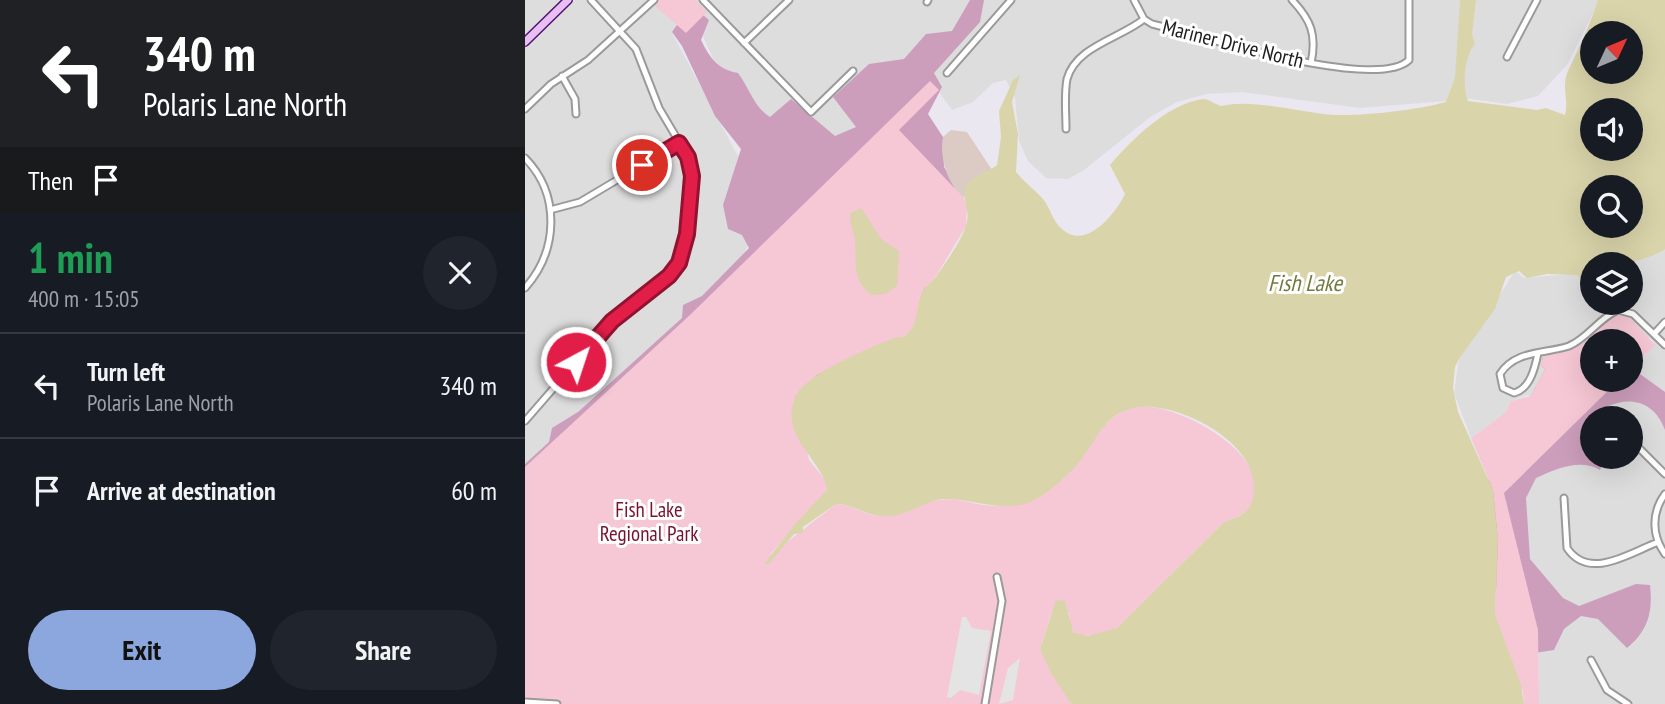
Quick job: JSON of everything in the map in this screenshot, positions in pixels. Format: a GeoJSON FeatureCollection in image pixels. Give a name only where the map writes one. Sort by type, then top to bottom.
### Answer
{"type":"FeatureCollection","features":[{"type":"Feature","properties":{"kind":"street"},"geometry":{"type":"LineString","coordinates":[[525,42],[568,0]]}},
{"type":"Feature","properties":{"kind":"street"},"geometry":{"type":"LineString","coordinates":[[525,421],[601,332],[669,276],[679,263],[687,234],[692,176],[688,157],[659,108],[636,49],[591,0]]}},
{"type":"Feature","properties":{"kind":"street"},"geometry":{"type":"LineString","coordinates":[[525,108],[562,76],[588,60],[654,0]]}},
{"type":"Feature","properties":{"kind":"street"},"geometry":{"type":"LineString","coordinates":[[703,0],[811,112],[853,71]]}},
{"type":"Feature","properties":{"kind":"street"},"geometry":{"type":"LineString","coordinates":[[744,43],[789,0]]}},
{"type":"Feature","properties":{"kind":"street"},"geometry":{"type":"LineString","coordinates":[[947,73],[1011,0]]}},
{"type":"Feature","properties":{"kind":"street"},"geometry":{"type":"LineString","coordinates":[[1134,0],[1144,19]]}},
{"type":"Feature","properties":{"kind":"street"},"geometry":{"type":"LineString","coordinates":[[1292,0],[1313,30],[1315,45],[1311,62]]}},
{"type":"Feature","properties":{"kind":"street","name":"Mariner Drive North"},"geometry":{"type":"LineString","coordinates":[[1066,129],[1067,80],[1074,64],[1088,52],[1144,19],[1311,62],[1361,71],[1378,71],[1406,64],[1410,57],[1409,0]]}},
{"type":"Feature","properties":{"kind":"street"},"geometry":{"type":"LineString","coordinates":[[1507,57],[1538,0]]}},
{"type":"Feature","properties":{"kind":"street"},"geometry":{"type":"LineString","coordinates":[[562,76],[575,99],[576,114]]}},
{"type":"Feature","properties":{"kind":"street"},"geometry":{"type":"LineString","coordinates":[[550,210],[580,202],[679,143]]}},
{"type":"Feature","properties":{"kind":"street"},"geometry":{"type":"LineString","coordinates":[[525,158],[542,182],[550,210],[551,235],[545,259],[525,288]]}},
{"type":"Feature","properties":{"kind":"street"},"geometry":{"type":"LineString","coordinates":[[1538,353],[1531,375],[1522,390],[1514,393],[1503,388],[1499,377],[1506,366],[1524,356],[1576,342],[1613,312],[1622,310],[1633,314],[1665,345]]}},
{"type":"Feature","properties":{"kind":"street"},"geometry":{"type":"LineString","coordinates":[[1654,334],[1665,322]]}},
{"type":"Feature","properties":{"kind":"street"},"geometry":{"type":"LineString","coordinates":[[1643,452],[1665,474]]}},
{"type":"Feature","properties":{"kind":"street"},"geometry":{"type":"LineString","coordinates":[[1665,494],[1655,520],[1658,542],[1665,554]]}},
{"type":"Feature","properties":{"kind":"street"},"geometry":{"type":"LineString","coordinates":[[1564,498],[1567,548],[1584,563],[1606,562],[1658,542]]}},
{"type":"Feature","properties":{"kind":"street"},"geometry":{"type":"LineString","coordinates":[[985,704],[1002,601],[997,577]]}},
{"type":"Feature","properties":{"kind":"street"},"geometry":{"type":"LineString","coordinates":[[1591,660],[1607,690],[1628,704]]}},
{"type":"Feature","properties":{"kind":"street"},"geometry":{"type":"LineString","coordinates":[[525,702],[557,704]]}},
{"type":"Feature","properties":{"kind":"shaded area"},"geometry":{"type":"Polygon","coordinates":[[[525,0],[1600,0],[1589,21],[1580,21],[1580,39],[1567,65],[1538,96],[1507,104],[1471,99],[1360,108],[1242,92],[1206,94],[1177,102],[1150,117],[1084,170],[1068,179],[1046,178],[1028,161],[1019,141],[1015,98],[1006,80],[993,83],[973,102],[952,110],[933,84],[879,131],[834,136],[817,122],[770,117],[757,108],[739,75],[723,70],[714,61],[703,36],[703,7],[682,11],[672,33],[739,158],[758,227],[734,272],[525,467],[525,0]]]}},
{"type":"Feature","properties":{"kind":"shaded area"},"geometry":{"type":"Polygon","coordinates":[[[951,130],[967,132],[992,170],[969,183],[964,198],[949,179],[942,154],[943,137],[951,130]]]}},
{"type":"Feature","properties":{"kind":"shaded area"},"geometry":{"type":"Polygon","coordinates":[[[1665,248],[1665,704],[1539,704],[1538,630],[1504,493],[1580,425],[1580,469],[1643,469],[1643,406],[1602,406],[1618,392],[1643,392],[1643,356],[1655,344],[1650,338],[1643,337],[1643,329],[1580,329],[1580,345],[1543,357],[1546,369],[1531,397],[1528,395],[1511,401],[1505,413],[1471,438],[1454,393],[1459,359],[1515,271],[1524,278],[1580,273],[1580,315],[1643,315],[1643,259],[1665,248]]]}},
{"type":"Feature","properties":{"kind":"shaded area"},"geometry":{"type":"Polygon","coordinates":[[[962,617],[966,617],[972,628],[991,631],[979,695],[960,690],[951,698],[947,697],[962,617]]]}},
{"type":"Feature","properties":{"kind":"shaded area"},"geometry":{"type":"Polygon","coordinates":[[[1020,658],[1013,700],[999,704],[1008,668],[1020,658]]]}},
{"type":"Feature","properties":{"kind":"green space"},"geometry":{"type":"Polygon","coordinates":[[[660,0],[696,0],[707,12],[686,33],[654,5],[660,0]]]}},
{"type":"Feature","properties":{"kind":"green space"},"geometry":{"type":"Polygon","coordinates":[[[970,0],[984,0],[980,22],[934,73],[942,87],[928,114],[943,137],[944,167],[954,182],[955,191],[916,320],[872,334],[525,704],[525,464],[549,442],[552,428],[578,412],[682,318],[683,305],[702,296],[749,248],[742,235],[728,229],[723,205],[741,149],[715,116],[682,46],[672,32],[682,17],[697,10],[709,20],[701,40],[708,52],[719,66],[738,73],[764,113],[770,117],[791,99],[835,136],[856,127],[833,97],[869,64],[904,59],[926,34],[952,31],[970,0]]]}},
{"type":"Feature","properties":{"kind":"green space","name":"Fish Lake Regional Park"},"geometry":{"type":"Polygon","coordinates":[[[930,81],[939,90],[899,130],[964,198],[967,207],[966,226],[935,278],[924,289],[916,320],[909,333],[817,375],[795,397],[809,460],[826,481],[827,490],[769,556],[836,504],[882,516],[939,500],[994,506],[1031,496],[1061,481],[1111,419],[1124,411],[1140,407],[1159,408],[1204,426],[1243,457],[1254,475],[1256,493],[1246,511],[1223,523],[1117,628],[1098,634],[1080,635],[1070,628],[1069,613],[1052,611],[1040,649],[1071,704],[525,704],[525,467],[691,314],[930,81]]]}},
{"type":"Feature","properties":{"kind":"green space"},"geometry":{"type":"Polygon","coordinates":[[[1615,315],[1629,317],[1640,329],[1599,329],[1615,315]]]}},
{"type":"Feature","properties":{"kind":"green space"},"geometry":{"type":"Polygon","coordinates":[[[1629,320],[1631,329],[1612,329],[1629,320]]]}},
{"type":"Feature","properties":{"kind":"green space"},"geometry":{"type":"Polygon","coordinates":[[[1643,332],[1655,345],[1643,356],[1643,332]]]}},
{"type":"Feature","properties":{"kind":"green space"},"geometry":{"type":"Polygon","coordinates":[[[1580,345],[1580,392],[1643,392],[1643,376],[1665,392],[1665,430],[1650,408],[1640,403],[1580,406],[1580,465],[1560,468],[1536,478],[1526,498],[1530,559],[1563,598],[1579,606],[1636,584],[1650,585],[1650,612],[1640,635],[1627,648],[1598,619],[1581,616],[1564,629],[1554,650],[1528,654],[1494,585],[1487,445],[1530,398],[1545,369],[1541,366],[1543,357],[1580,345]]]}},
{"type":"Feature","properties":{"kind":"green space"},"geometry":{"type":"Polygon","coordinates":[[[1580,345],[1580,392],[1607,392],[1593,406],[1580,406],[1580,418],[1504,493],[1538,630],[1539,704],[1524,704],[1523,692],[1495,614],[1498,540],[1493,490],[1471,438],[1505,413],[1511,401],[1531,396],[1545,369],[1541,366],[1543,357],[1580,345]]]}},
{"type":"Feature","properties":{"kind":"water","name":"Fish Lake"},"geometry":{"type":"Polygon","coordinates":[[[1460,0],[1476,0],[1472,34],[1475,44],[1468,56],[1465,72],[1468,101],[1537,110],[1546,108],[1565,115],[1566,77],[1580,45],[1580,84],[1643,84],[1643,21],[1590,21],[1598,0],[1665,0],[1665,249],[1643,259],[1643,252],[1580,252],[1580,277],[1578,275],[1547,274],[1527,278],[1519,271],[1506,277],[1495,309],[1455,367],[1453,388],[1458,412],[1493,490],[1498,540],[1495,614],[1521,685],[1524,704],[1071,704],[1051,673],[1040,649],[1056,600],[1065,601],[1073,632],[1088,636],[1117,628],[1223,523],[1244,513],[1253,500],[1254,486],[1250,470],[1242,454],[1228,440],[1194,419],[1157,408],[1141,407],[1119,413],[1105,426],[1071,472],[1038,498],[1022,505],[999,506],[943,499],[891,516],[870,514],[847,505],[836,504],[803,527],[803,533],[794,534],[768,565],[765,563],[795,524],[827,490],[824,479],[797,437],[792,412],[795,398],[801,389],[824,371],[870,348],[905,335],[912,329],[923,291],[949,258],[965,228],[968,216],[964,194],[967,185],[973,178],[997,165],[1001,137],[999,111],[1013,80],[1020,75],[1012,102],[1018,134],[1016,172],[1043,199],[1059,226],[1072,235],[1082,235],[1100,227],[1125,194],[1110,165],[1152,124],[1177,107],[1190,102],[1203,99],[1222,106],[1262,105],[1334,115],[1420,108],[1446,102],[1455,78],[1460,0]]]}},
{"type":"Feature","properties":{"kind":"water"},"geometry":{"type":"Polygon","coordinates":[[[861,208],[882,240],[899,251],[897,286],[885,294],[871,295],[858,276],[850,217],[851,213],[861,208]]]}},
{"type":"Feature","properties":{"kind":"route"},"geometry":{"type":"LineString","coordinates":[[576,362],[612,321],[669,276],[683,257],[692,176],[688,157],[679,143],[642,165]]}}]}
